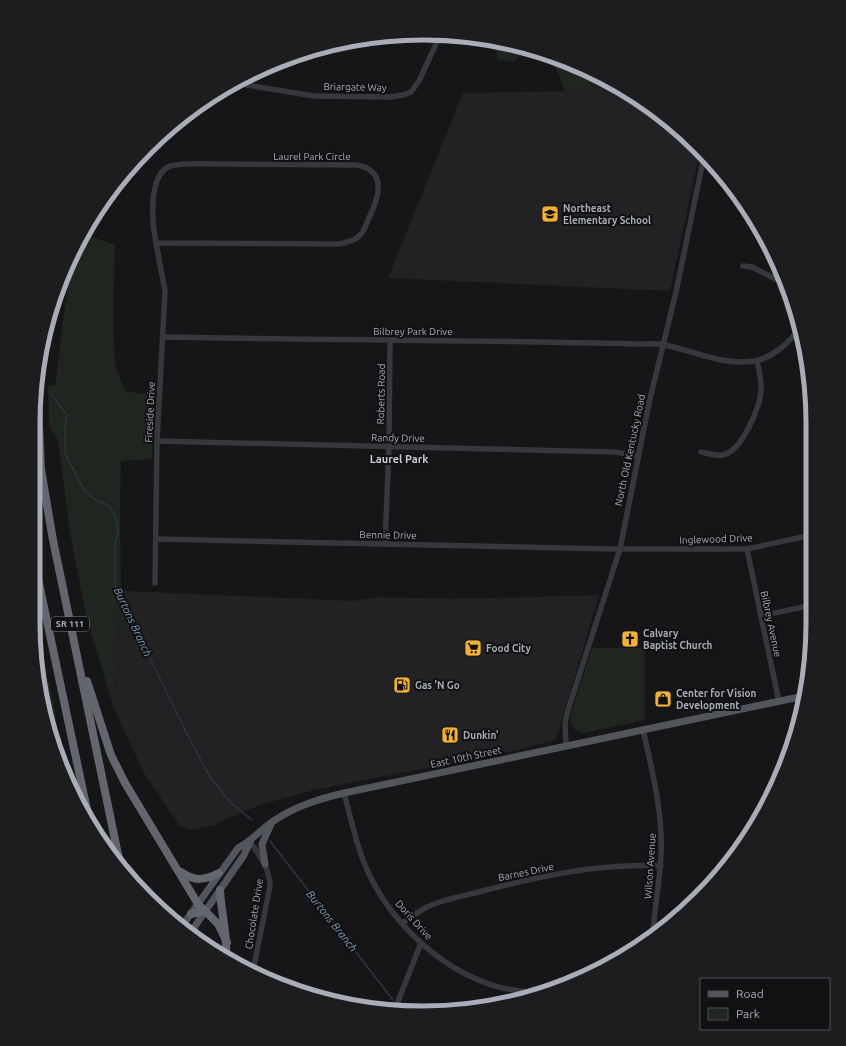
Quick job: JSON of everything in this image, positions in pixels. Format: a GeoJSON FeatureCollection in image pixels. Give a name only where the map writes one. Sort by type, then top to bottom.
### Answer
{"type":"FeatureCollection","features":[{"type":"Feature","properties":{"kind":"highway","name":"SR 111"},"geometry":{"type":"LineString","coordinates":[[40,447],[41,469],[53,540],[118,855]]}},
{"type":"Feature","properties":{"kind":"highway","name":"SR 111"},"geometry":{"type":"LineString","coordinates":[[40,588],[86,805]]}},
{"type":"Feature","properties":{"kind":"highway"},"geometry":{"type":"LineString","coordinates":[[73,638],[111,755],[125,783],[198,904],[218,924],[227,942]]}},
{"type":"Feature","properties":{"kind":"highway"},"geometry":{"type":"LineString","coordinates":[[66,711],[78,790]]}},
{"type":"Feature","properties":{"kind":"highway"},"geometry":{"type":"LineString","coordinates":[[178,869],[193,879],[205,879],[219,873]]}},
{"type":"Feature","properties":{"kind":"highway"},"geometry":{"type":"LineString","coordinates":[[220,890],[221,912],[227,942],[226,952]]}},
{"type":"Feature","properties":{"kind":"highway"},"geometry":{"type":"LineString","coordinates":[[191,914],[205,911]]}},
{"type":"Feature","properties":{"kind":"main road","name":"East 10th Street"},"geometry":{"type":"LineString","coordinates":[[185,923],[238,848],[250,842],[275,820],[298,807],[344,793],[799,697]]}},
{"type":"Feature","properties":{"kind":"main road"},"geometry":{"type":"LineString","coordinates":[[265,864],[262,844],[269,827],[275,820]]}},
{"type":"Feature","properties":{"kind":"main road"},"geometry":{"type":"LineString","coordinates":[[193,929],[244,856],[250,842]]}},
{"type":"Feature","properties":{"kind":"street","name":"Briargate Way"},"geometry":{"type":"LineString","coordinates":[[244,85],[314,96],[390,97],[403,95],[411,92],[419,81],[438,41]]}},
{"type":"Feature","properties":{"kind":"street","name":"North Old Kentucky Road"},"geometry":{"type":"LineString","coordinates":[[566,746],[565,723],[568,710],[620,549],[638,456],[703,161]]}},
{"type":"Feature","properties":{"kind":"street","name":"Laurel Park Circle"},"geometry":{"type":"LineString","coordinates":[[217,164],[356,165],[371,170],[376,176],[378,191],[373,209],[361,235],[352,242],[339,244],[156,243],[154,216],[155,185],[158,176],[169,167],[217,164]]}},
{"type":"Feature","properties":{"kind":"street","name":"Fireside Drive"},"geometry":{"type":"LineString","coordinates":[[155,583],[157,441],[164,337],[165,291],[156,243]]}},
{"type":"Feature","properties":{"kind":"street"},"geometry":{"type":"LineString","coordinates":[[743,266],[752,267],[779,281]]}},
{"type":"Feature","properties":{"kind":"street"},"geometry":{"type":"LineString","coordinates":[[700,452],[722,455],[729,452],[748,428],[758,410],[761,391],[757,361],[774,353],[785,345],[795,332]]}},
{"type":"Feature","properties":{"kind":"street","name":"Bilbrey Park Drive"},"geometry":{"type":"LineString","coordinates":[[164,337],[663,345],[717,359],[745,362],[757,361]]}},
{"type":"Feature","properties":{"kind":"street","name":"Roberts Road"},"geometry":{"type":"LineString","coordinates":[[385,544],[389,447],[390,340]]}},
{"type":"Feature","properties":{"kind":"street","name":"Randy Drive"},"geometry":{"type":"LineString","coordinates":[[157,441],[615,452],[638,456]]}},
{"type":"Feature","properties":{"kind":"street","name":"Inglewood Drive"},"geometry":{"type":"LineString","coordinates":[[620,549],[747,549],[806,536]]}},
{"type":"Feature","properties":{"kind":"street","name":"Bennie Drive"},"geometry":{"type":"LineString","coordinates":[[156,539],[620,549]]}},
{"type":"Feature","properties":{"kind":"street","name":"Bilbrey Avenue"},"geometry":{"type":"LineString","coordinates":[[747,549],[779,702]]}},
{"type":"Feature","properties":{"kind":"street"},"geometry":{"type":"LineString","coordinates":[[760,616],[806,606]]}},
{"type":"Feature","properties":{"kind":"street","name":"Wilson Avenue"},"geometry":{"type":"LineString","coordinates":[[643,729],[657,792],[660,819],[661,866],[654,929]]}},
{"type":"Feature","properties":{"kind":"street","name":"Doris Drive"},"geometry":{"type":"LineString","coordinates":[[344,793],[363,860],[378,890],[402,923],[420,943],[452,966],[490,984],[526,992]]}},
{"type":"Feature","properties":{"kind":"street","name":"Chocolate Drive"},"geometry":{"type":"LineString","coordinates":[[250,842],[270,874],[270,886],[254,967]]}},
{"type":"Feature","properties":{"kind":"street","name":"Barnes Drive"},"geometry":{"type":"LineString","coordinates":[[402,923],[426,908],[440,902],[524,881],[608,866],[661,866]]}},
{"type":"Feature","properties":{"kind":"street"},"geometry":{"type":"LineString","coordinates":[[397,1005],[420,943]]}},
{"type":"Feature","properties":{"kind":"shaded area","name":"Northeast Elementary School"},"geometry":{"type":"Polygon","coordinates":[[[613,90],[656,119],[694,152],[699,157],[670,291],[388,278],[463,93],[613,90]]]}},
{"type":"Feature","properties":{"kind":"shaded area"},"geometry":{"type":"Polygon","coordinates":[[[121,588],[127,591],[353,601],[378,597],[454,599],[599,595],[556,740],[518,750],[314,790],[263,804],[228,818],[218,824],[190,830],[179,825],[144,773],[114,709],[121,588]]]}},
{"type":"Feature","properties":{"kind":"green space"},"geometry":{"type":"Polygon","coordinates":[[[499,47],[523,53],[513,62],[498,59],[496,51],[499,47]]]}},
{"type":"Feature","properties":{"kind":"green space"},"geometry":{"type":"Polygon","coordinates":[[[551,62],[592,79],[613,90],[564,91],[561,79],[551,62]]]}},
{"type":"Feature","properties":{"kind":"green space"},"geometry":{"type":"Polygon","coordinates":[[[89,236],[115,245],[113,318],[115,365],[125,391],[154,396],[152,459],[121,461],[121,588],[114,709],[86,615],[70,533],[58,440],[49,426],[48,386],[55,385],[71,271],[89,236]]]}},
{"type":"Feature","properties":{"kind":"green space"},"geometry":{"type":"Polygon","coordinates":[[[592,648],[645,648],[645,720],[583,733],[574,729],[570,719],[571,713],[592,648]]]}},
{"type":"Feature","properties":{"kind":"green space"},"geometry":{"type":"Polygon","coordinates":[[[41,649],[56,714],[53,722],[47,698],[41,649]]]}},
{"type":"Feature","properties":{"kind":"waterway","name":"Burtons Branch"},"geometry":{"type":"LineString","coordinates":[[51,394],[67,415],[65,427],[65,453],[84,490],[94,499],[108,505],[115,515],[118,531],[115,545],[115,586],[186,732],[210,777],[232,804],[252,820]]}},
{"type":"Feature","properties":{"kind":"waterway","name":"Burtons Branch"},"geometry":{"type":"LineString","coordinates":[[270,841],[393,1000]]}},
{"type":"Feature","properties":{"kind":"place","name":"Northeast Elementary School"},"geometry":{"type":"Point","coordinates":[550,214]}},
{"type":"Feature","properties":{"kind":"place","name":"Calvary Baptist Church"},"geometry":{"type":"Point","coordinates":[630,639]}},
{"type":"Feature","properties":{"kind":"place","name":"Food City"},"geometry":{"type":"Point","coordinates":[473,648]}},
{"type":"Feature","properties":{"kind":"place","name":"Gas 'N Go"},"geometry":{"type":"Point","coordinates":[402,685]}},
{"type":"Feature","properties":{"kind":"place","name":"Center for Vision Development"},"geometry":{"type":"Point","coordinates":[663,699]}},
{"type":"Feature","properties":{"kind":"place","name":"Dunkin'"},"geometry":{"type":"Point","coordinates":[450,735]}},
{"type":"Feature","properties":{"kind":"district","name":"Laurel Park"},"geometry":{"type":"Point","coordinates":[399,459]}}]}
